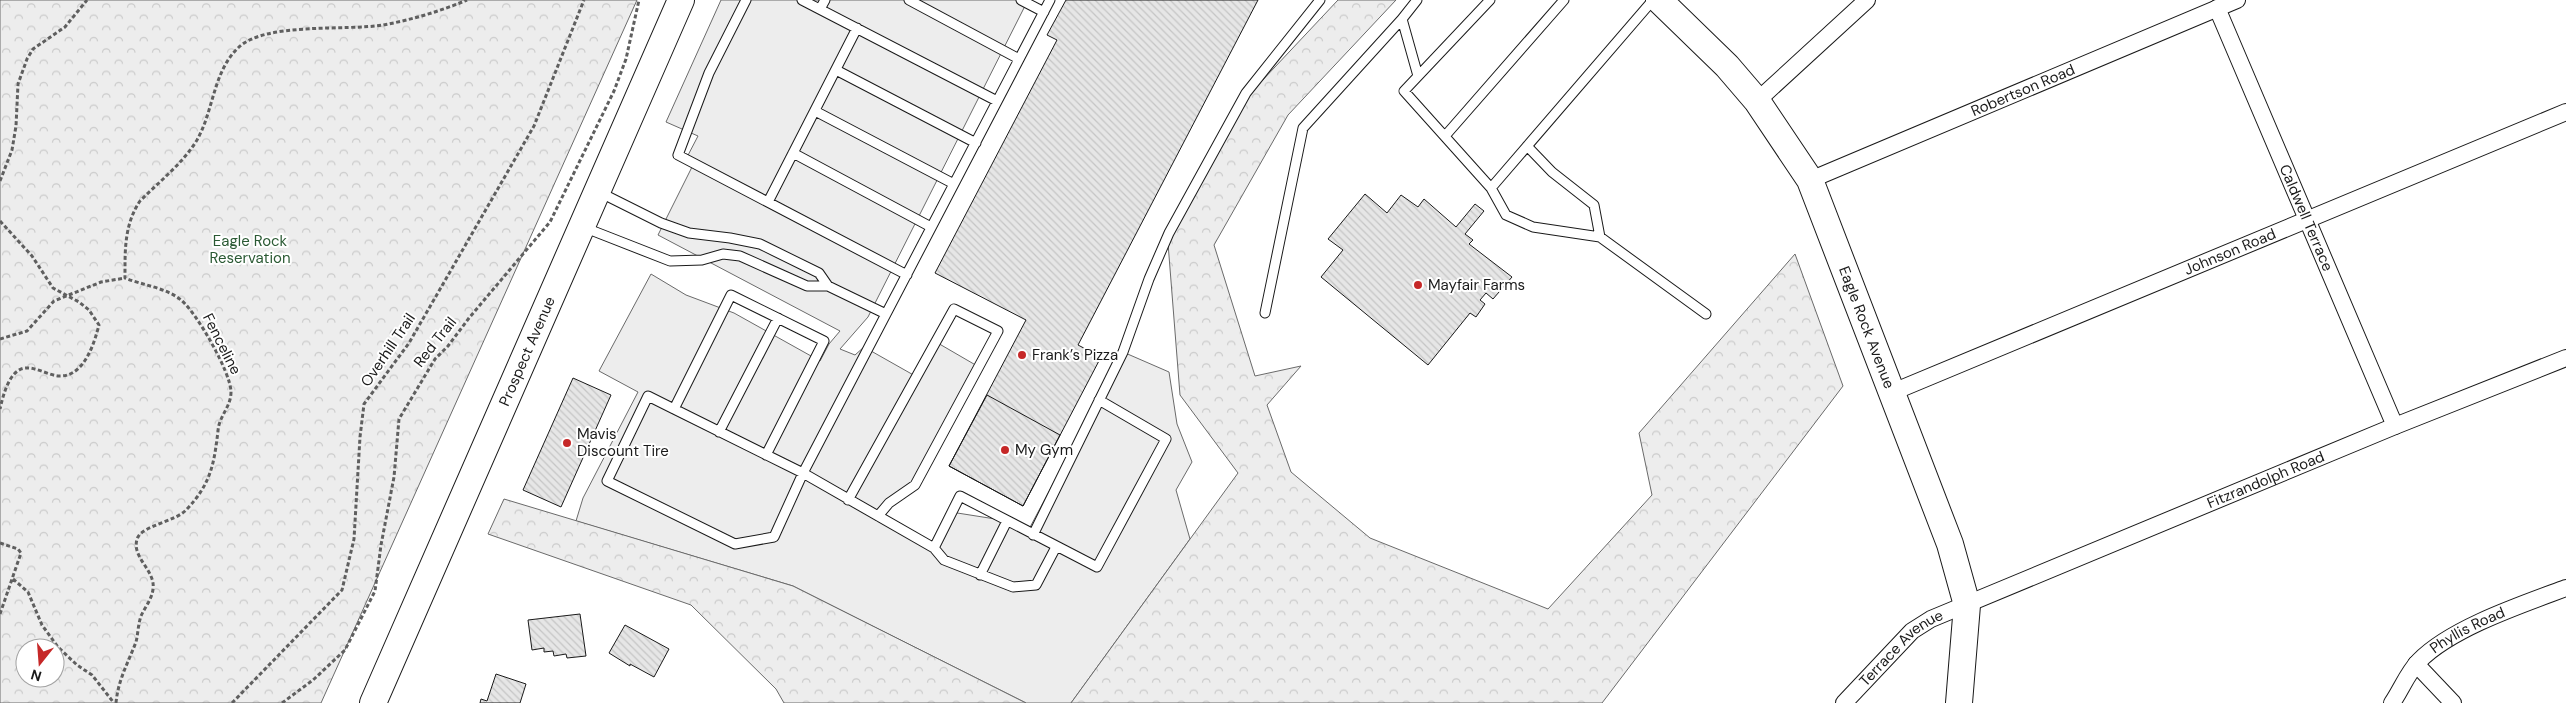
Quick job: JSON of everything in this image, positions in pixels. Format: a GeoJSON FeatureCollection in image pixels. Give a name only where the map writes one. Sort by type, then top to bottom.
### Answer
{"type":"FeatureCollection","features":[{"type":"Feature","properties":{"kind":"main road","name":"Prospect Avenue"},"geometry":{"type":"LineString","coordinates":[[373,703],[681,0]]}},
{"type":"Feature","properties":{"kind":"main road","name":"Eagle Rock Avenue"},"geometry":{"type":"LineString","coordinates":[[1659,0],[1727,66],[1757,101],[1810,180],[1950,544],[1967,605],[1960,703]]}},
{"type":"Feature","properties":{"kind":"street"},"geometry":{"type":"LineString","coordinates":[[1757,101],[1867,0]]}},
{"type":"Feature","properties":{"kind":"street","name":"Robertson Road"},"geometry":{"type":"LineString","coordinates":[[1810,180],[2238,0]]}},
{"type":"Feature","properties":{"kind":"street","name":"Caldwell Terrace"},"geometry":{"type":"LineString","coordinates":[[2217,8],[2395,426]]}},
{"type":"Feature","properties":{"kind":"street","name":"Johnson Road"},"geometry":{"type":"LineString","coordinates":[[1893,392],[2306,218],[2566,112]]}},
{"type":"Feature","properties":{"kind":"street","name":"Fitzrandolph Road"},"geometry":{"type":"LineString","coordinates":[[1967,605],[2395,426],[2566,358]]}},
{"type":"Feature","properties":{"kind":"street","name":"Phyllis Road"},"geometry":{"type":"LineString","coordinates":[[2392,703],[2416,664],[2437,646],[2505,610],[2566,588]]}},
{"type":"Feature","properties":{"kind":"street","name":"Terrace Avenue"},"geometry":{"type":"LineString","coordinates":[[1844,703],[1912,631],[1931,619],[1967,605]]}},
{"type":"Feature","properties":{"kind":"street"},"geometry":{"type":"LineString","coordinates":[[2416,664],[2453,703]]}},
{"type":"Feature","properties":{"kind":"lane"},"geometry":{"type":"LineString","coordinates":[[746,0],[709,73],[678,154],[907,275]]}},
{"type":"Feature","properties":{"kind":"lane"},"geometry":{"type":"LineString","coordinates":[[802,0],[997,100]]}},
{"type":"Feature","properties":{"kind":"lane"},"geometry":{"type":"LineString","coordinates":[[820,9],[825,0]]}},
{"type":"Feature","properties":{"kind":"lane"},"geometry":{"type":"LineString","coordinates":[[909,0],[1019,59]]}},
{"type":"Feature","properties":{"kind":"lane"},"geometry":{"type":"LineString","coordinates":[[1022,0],[1044,12]]}},
{"type":"Feature","properties":{"kind":"lane"},"geometry":{"type":"LineString","coordinates":[[1050,0],[803,473],[774,537],[735,544],[607,481],[648,396],[803,473],[934,548],[944,560],[980,575],[1013,587],[1036,585],[1056,547]]}},
{"type":"Feature","properties":{"kind":"lane"},"geometry":{"type":"LineString","coordinates":[[1033,535],[1123,352],[1149,279],[1179,216],[1246,93],[1320,0]]}},
{"type":"Feature","properties":{"kind":"lane"},"geometry":{"type":"LineString","coordinates":[[1265,314],[1303,128],[1417,0]]}},
{"type":"Feature","properties":{"kind":"lane"},"geometry":{"type":"LineString","coordinates":[[1490,0],[1404,91],[1491,188],[1506,214],[1533,227],[1600,237],[1706,314]]}},
{"type":"Feature","properties":{"kind":"lane"},"geometry":{"type":"LineString","coordinates":[[1445,136],[1564,0]]}},
{"type":"Feature","properties":{"kind":"lane"},"geometry":{"type":"LineString","coordinates":[[1491,188],[1653,0]]}},
{"type":"Feature","properties":{"kind":"lane"},"geometry":{"type":"LineString","coordinates":[[1402,19],[1418,76]]}},
{"type":"Feature","properties":{"kind":"lane"},"geometry":{"type":"LineString","coordinates":[[768,202],[857,28]]}},
{"type":"Feature","properties":{"kind":"lane"},"geometry":{"type":"LineString","coordinates":[[836,70],[976,144]]}},
{"type":"Feature","properties":{"kind":"lane"},"geometry":{"type":"LineString","coordinates":[[815,110],[954,184]]}},
{"type":"Feature","properties":{"kind":"lane"},"geometry":{"type":"LineString","coordinates":[[1527,146],[1552,172],[1594,205],[1600,237]]}},
{"type":"Feature","properties":{"kind":"lane"},"geometry":{"type":"LineString","coordinates":[[792,153],[931,227]]}},
{"type":"Feature","properties":{"kind":"lane"},"geometry":{"type":"LineString","coordinates":[[597,192],[661,223],[689,233],[760,244],[819,273],[828,286]]}},
{"type":"Feature","properties":{"kind":"lane"},"geometry":{"type":"LineString","coordinates":[[582,227],[670,261],[702,260],[723,254],[740,256],[808,286],[828,286],[886,314]]}},
{"type":"Feature","properties":{"kind":"lane"},"geometry":{"type":"LineString","coordinates":[[674,409],[730,295],[824,341],[766,455]]}},
{"type":"Feature","properties":{"kind":"lane"},"geometry":{"type":"LineString","coordinates":[[848,500],[954,309],[998,331],[915,486],[888,503],[878,516]]}},
{"type":"Feature","properties":{"kind":"lane"},"geometry":{"type":"LineString","coordinates":[[719,432],[778,318]]}},
{"type":"Feature","properties":{"kind":"lane"},"geometry":{"type":"LineString","coordinates":[[934,548],[960,496],[1097,567],[1166,439],[1099,400]]}},
{"type":"Feature","properties":{"kind":"lane"},"geometry":{"type":"LineString","coordinates":[[980,575],[1007,521]]}},
{"type":"Feature","properties":{"kind":"path"},"geometry":{"type":"LineString","coordinates":[[0,181],[12,150],[16,126],[18,84],[27,58],[33,49],[65,27],[87,0]]}},
{"type":"Feature","properties":{"kind":"path"},"geometry":{"type":"LineString","coordinates":[[0,339],[27,332],[48,306],[66,296],[101,282],[125,278],[126,242],[133,212],[140,201],[196,141],[210,111],[221,70],[232,54],[246,42],[264,35],[284,31],[382,25],[467,0]]}},
{"type":"Feature","properties":{"kind":"path","name":"Overhill Trail"},"geometry":{"type":"LineString","coordinates":[[232,703],[342,590],[354,539],[360,437],[364,404],[408,343],[534,126],[584,0]]}},
{"type":"Feature","properties":{"kind":"path","name":"Red Trail"},"geometry":{"type":"LineString","coordinates":[[282,703],[313,680],[345,650],[375,591],[381,545],[394,477],[399,420],[435,359],[550,222],[614,91],[626,59],[639,0]]}},
{"type":"Feature","properties":{"kind":"path"},"geometry":{"type":"LineString","coordinates":[[0,221],[32,256],[54,288],[89,310],[99,325],[86,359],[74,371],[58,376],[25,368],[18,370],[6,388],[0,409]]}},
{"type":"Feature","properties":{"kind":"path","name":"Fenceline"},"geometry":{"type":"LineString","coordinates":[[115,703],[120,679],[136,641],[140,620],[152,596],[152,575],[141,561],[137,546],[138,536],[142,531],[174,519],[185,511],[205,485],[212,469],[218,446],[220,419],[230,400],[231,390],[225,370],[198,319],[180,300],[125,278]]}},
{"type":"Feature","properties":{"kind":"path"},"geometry":{"type":"LineString","coordinates":[[0,543],[18,548],[21,553],[13,579],[7,588],[0,614]]}},
{"type":"Feature","properties":{"kind":"path"},"geometry":{"type":"LineString","coordinates":[[13,579],[28,592],[42,625],[58,647],[77,665],[92,675],[115,703]]}},
{"type":"Feature","properties":{"kind":"shaded area"},"geometry":{"type":"Polygon","coordinates":[[[721,0],[1028,0],[868,317],[840,349],[855,355],[864,347],[917,377],[936,342],[979,367],[915,485],[878,516],[934,548],[951,512],[1008,521],[1028,531],[1123,352],[1169,372],[1177,424],[1192,462],[1176,490],[1190,539],[1071,703],[1026,703],[793,586],[576,521],[583,498],[638,392],[599,371],[651,274],[686,295],[734,313],[820,361],[829,344],[840,331],[658,235],[693,165],[685,161],[698,136],[666,122],[721,0]]]}},
{"type":"Feature","properties":{"kind":"green space","name":"Eagle Rock Reservation"},"geometry":{"type":"Polygon","coordinates":[[[0,0],[637,0],[321,703],[0,703],[0,0]]]}},
{"type":"Feature","properties":{"kind":"green space"},"geometry":{"type":"Polygon","coordinates":[[[1338,0],[1396,0],[1288,115],[1214,245],[1255,376],[1301,366],[1267,405],[1291,472],[1370,538],[1548,609],[1652,495],[1639,433],[1795,254],[1843,386],[1602,703],[1071,703],[1238,473],[1180,395],[1168,243],[1243,101],[1338,0]]]}},
{"type":"Feature","properties":{"kind":"green space"},"geometry":{"type":"Polygon","coordinates":[[[504,499],[793,586],[1026,703],[784,703],[776,689],[691,605],[488,534],[504,499]]]}},
{"type":"Feature","properties":{"kind":"building"},"geometry":{"type":"Polygon","coordinates":[[[1066,0],[1258,0],[1078,345],[1101,357],[1023,506],[949,466],[1026,320],[935,273],[1057,40],[1047,35],[1066,0]]]}},
{"type":"Feature","properties":{"kind":"building","name":"Mayfair Farms"},"geometry":{"type":"Polygon","coordinates":[[[1365,194],[1387,213],[1401,195],[1418,207],[1424,199],[1456,227],[1475,204],[1484,211],[1465,234],[1473,240],[1469,244],[1512,277],[1493,299],[1486,293],[1480,300],[1485,304],[1476,317],[1470,313],[1428,365],[1321,277],[1343,250],[1328,239],[1365,194]]]}},
{"type":"Feature","properties":{"kind":"building","name":"Mavis Discount Tire"},"geometry":{"type":"Polygon","coordinates":[[[573,378],[611,395],[561,507],[523,490],[573,378]]]}},
{"type":"Feature","properties":{"kind":"building","name":"My Gym"},"geometry":{"type":"Polygon","coordinates":[[[987,395],[1060,435],[1023,506],[949,466],[987,395]]]}},
{"type":"Feature","properties":{"kind":"building"},"geometry":{"type":"Polygon","coordinates":[[[580,614],[586,656],[567,658],[566,654],[554,656],[553,651],[544,652],[544,648],[532,650],[528,620],[580,614]]]}},
{"type":"Feature","properties":{"kind":"building"},"geometry":{"type":"Polygon","coordinates":[[[625,625],[669,649],[654,677],[630,664],[630,666],[609,653],[625,625]]]}},
{"type":"Feature","properties":{"kind":"building"},"geometry":{"type":"Polygon","coordinates":[[[496,674],[526,684],[520,703],[480,703],[481,699],[487,701],[496,674]]]}},
{"type":"Feature","properties":{"kind":"place","name":"Mayfair Farms"},"geometry":{"type":"Point","coordinates":[1418,285]}},
{"type":"Feature","properties":{"kind":"place","name":"Frank’s Pizza"},"geometry":{"type":"Point","coordinates":[1022,355]}},
{"type":"Feature","properties":{"kind":"place","name":"Mavis Discount Tire"},"geometry":{"type":"Point","coordinates":[567,443]}},
{"type":"Feature","properties":{"kind":"place","name":"My Gym"},"geometry":{"type":"Point","coordinates":[1005,450]}}]}
